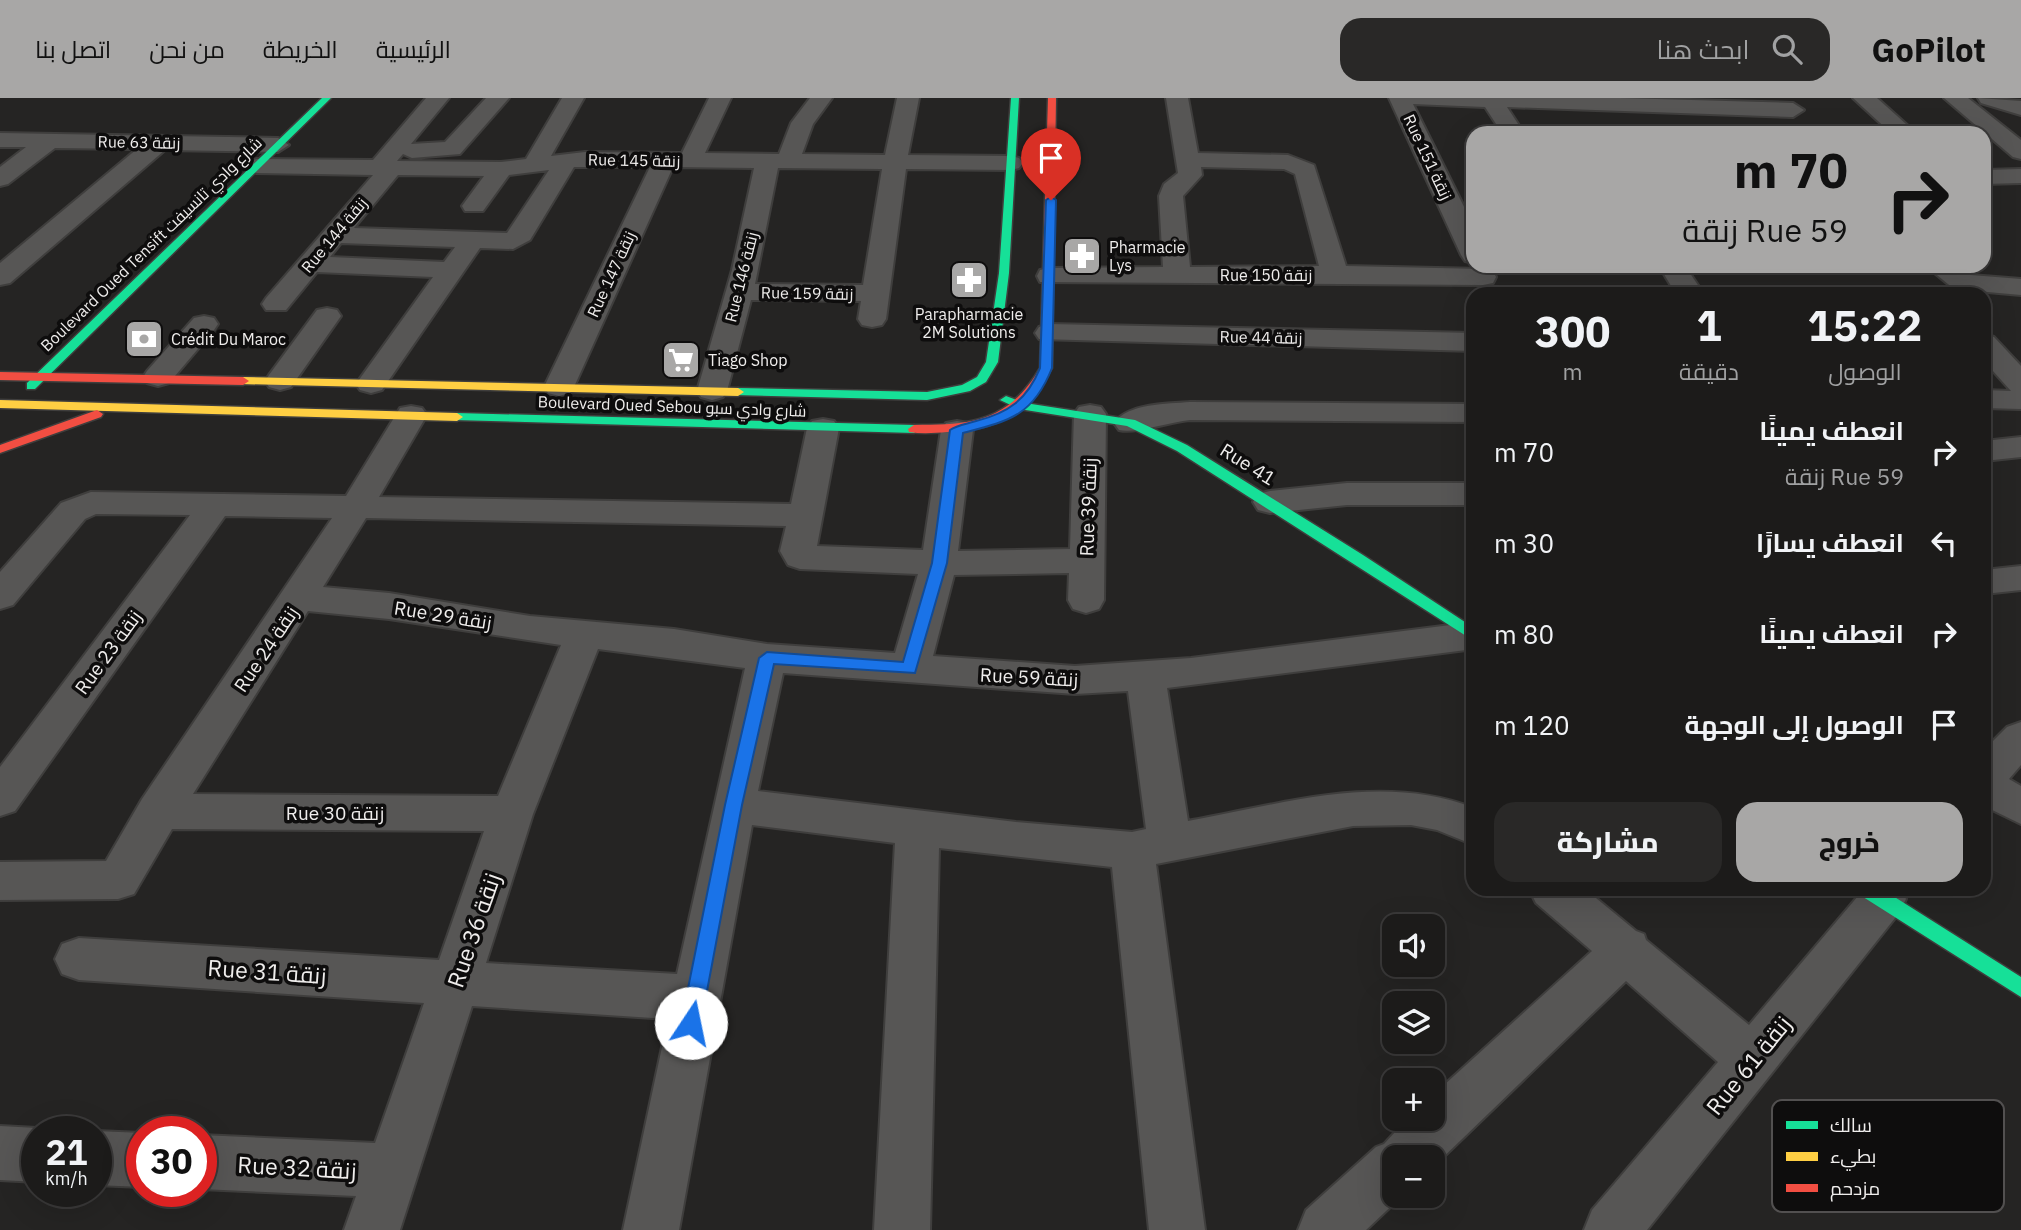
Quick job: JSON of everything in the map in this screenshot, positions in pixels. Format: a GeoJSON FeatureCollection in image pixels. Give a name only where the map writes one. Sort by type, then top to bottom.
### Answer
{"type":"FeatureCollection","features":[{"type":"Feature","properties":{"kind":"street","name":"Boulevard Oued Tensift شارع وادي تانسيفت"},"geometry":{"type":"LineString","coordinates":[[0,417],[6,404],[40,376],[327,98]]}},
{"type":"Feature","properties":{"kind":"street","name":"Rue 144 زنقة"},"geometry":{"type":"LineString","coordinates":[[276,304],[334,235],[438,98]]}},
{"type":"Feature","properties":{"kind":"street"},"geometry":{"type":"LineString","coordinates":[[388,162],[452,149],[498,98]]}},
{"type":"Feature","properties":{"kind":"street"},"geometry":{"type":"LineString","coordinates":[[534,166],[573,98]]}},
{"type":"Feature","properties":{"kind":"street","name":"Rue 147 زنقة"},"geometry":{"type":"LineString","coordinates":[[559,387],[677,161],[720,98]]}},
{"type":"Feature","properties":{"kind":"street","name":"Rue 146 زنقة"},"geometry":{"type":"LineString","coordinates":[[712,391],[778,162],[821,98]]}},
{"type":"Feature","properties":{"kind":"street"},"geometry":{"type":"LineString","coordinates":[[895,162],[908,98]]}},
{"type":"Feature","properties":{"kind":"street"},"geometry":{"type":"LineString","coordinates":[[975,386],[987,374],[992,362],[1004,273],[1015,98]]}},
{"type":"Feature","properties":{"kind":"street"},"geometry":{"type":"LineString","coordinates":[[1023,406],[1037,390],[1046,368],[1049,333],[1052,98]]}},
{"type":"Feature","properties":{"kind":"street"},"geometry":{"type":"LineString","coordinates":[[1177,98],[1187,170],[1172,190],[1171,196],[1177,275]]}},
{"type":"Feature","properties":{"kind":"street","name":"Rue 151 زنقة"},"geometry":{"type":"LineString","coordinates":[[1400,98],[1466,239]]}},
{"type":"Feature","properties":{"kind":"street"},"geometry":{"type":"LineString","coordinates":[[1418,98],[1657,101],[1794,111]]}},
{"type":"Feature","properties":{"kind":"street"},"geometry":{"type":"LineString","coordinates":[[1864,98],[1897,126]]}},
{"type":"Feature","properties":{"kind":"street"},"geometry":{"type":"LineString","coordinates":[[1955,98],[1989,126]]}},
{"type":"Feature","properties":{"kind":"street"},"geometry":{"type":"LineString","coordinates":[[1989,98],[2021,108]]}},
{"type":"Feature","properties":{"kind":"street"},"geometry":{"type":"LineString","coordinates":[[1491,99],[1508,126]]}},
{"type":"Feature","properties":{"kind":"street"},"geometry":{"type":"LineString","coordinates":[[1657,101],[1673,124]]}},
{"type":"Feature","properties":{"kind":"street"},"geometry":{"type":"LineString","coordinates":[[1991,127],[2021,152]]}},
{"type":"Feature","properties":{"kind":"street","name":"Rue 63 زنقة"},"geometry":{"type":"LineString","coordinates":[[0,140],[278,145]]}},
{"type":"Feature","properties":{"kind":"street"},"geometry":{"type":"LineString","coordinates":[[0,178],[49,141]]}},
{"type":"Feature","properties":{"kind":"street"},"geometry":{"type":"LineString","coordinates":[[0,277],[160,142]]}},
{"type":"Feature","properties":{"kind":"street"},"geometry":{"type":"LineString","coordinates":[[334,235],[513,241],[521,235],[567,160]]}},
{"type":"Feature","properties":{"kind":"street","name":"Rue 145 زنقة"},"geometry":{"type":"LineString","coordinates":[[257,166],[388,162],[501,169],[567,160],[1011,163]]}},
{"type":"Feature","properties":{"kind":"street","name":"Rue 159 زنقة"},"geometry":{"type":"LineString","coordinates":[[739,292],[873,306],[895,162]]}},
{"type":"Feature","properties":{"kind":"street"},"geometry":{"type":"LineString","coordinates":[[1187,170],[1288,162],[1306,170],[1299,186],[1335,274]]}},
{"type":"Feature","properties":{"kind":"street"},"geometry":{"type":"LineString","coordinates":[[474,206],[501,169]]}},
{"type":"Feature","properties":{"kind":"street"},"geometry":{"type":"LineString","coordinates":[[1187,170],[1251,185]]}},
{"type":"Feature","properties":{"kind":"street"},"geometry":{"type":"LineString","coordinates":[[372,384],[472,241]]}},
{"type":"Feature","properties":{"kind":"street"},"geometry":{"type":"LineString","coordinates":[[309,264],[452,270]]}},
{"type":"Feature","properties":{"kind":"street","name":"Rue 150 زنقة"},"geometry":{"type":"LineString","coordinates":[[1050,276],[1482,273]]}},
{"type":"Feature","properties":{"kind":"street"},"geometry":{"type":"LineString","coordinates":[[1948,273],[1964,283],[2021,287]]}},
{"type":"Feature","properties":{"kind":"street"},"geometry":{"type":"LineString","coordinates":[[280,381],[327,316]]}},
{"type":"Feature","properties":{"kind":"street"},"geometry":{"type":"LineString","coordinates":[[158,377],[204,324]]}},
{"type":"Feature","properties":{"kind":"street","name":"Rue 44 زنقة"},"geometry":{"type":"LineString","coordinates":[[1049,333],[1466,342]]}},
{"type":"Feature","properties":{"kind":"street"},"geometry":{"type":"LineString","coordinates":[[1991,357],[2012,398]]}},
{"type":"Feature","properties":{"kind":"street","name":"Boulevard Oued Sebou شارع وادي سبو"},"geometry":{"type":"LineString","coordinates":[[0,376],[158,377],[927,396],[975,386]]}},
{"type":"Feature","properties":{"kind":"street","name":"Rue 41"},"geometry":{"type":"LineString","coordinates":[[975,386],[1023,406],[1090,414],[1130,423],[1182,448],[1270,502],[1466,630]]}},
{"type":"Feature","properties":{"kind":"street","name":"Boulevard Oued Sebou شارع وادي سبو"},"geometry":{"type":"LineString","coordinates":[[6,404],[957,430],[1003,418],[1023,406]]}},
{"type":"Feature","properties":{"kind":"street"},"geometry":{"type":"LineString","coordinates":[[0,450],[113,407]]}},
{"type":"Feature","properties":{"kind":"street"},"geometry":{"type":"LineString","coordinates":[[1130,423],[1157,414],[1190,411],[1466,413]]}},
{"type":"Feature","properties":{"kind":"street","name":"Rue 39 زنقة"},"geometry":{"type":"LineString","coordinates":[[1086,600],[1090,414]]}},
{"type":"Feature","properties":{"kind":"street","name":"Rue 24 زنقة"},"geometry":{"type":"LineString","coordinates":[[0,881],[118,880],[157,811],[360,505],[411,415]]}},
{"type":"Feature","properties":{"kind":"street"},"geometry":{"type":"LineString","coordinates":[[823,428],[798,551],[800,557],[939,563],[1086,561]]}},
{"type":"Feature","properties":{"kind":"street"},"geometry":{"type":"LineString","coordinates":[[910,669],[939,563],[957,430]]}},
{"type":"Feature","properties":{"kind":"street"},"geometry":{"type":"LineString","coordinates":[[1991,450],[2021,447]]}},
{"type":"Feature","properties":{"kind":"street"},"geometry":{"type":"LineString","coordinates":[[1270,502],[1347,494],[1466,494]]}},
{"type":"Feature","properties":{"kind":"street"},"geometry":{"type":"LineString","coordinates":[[0,596],[82,505],[360,505],[806,515]]}},
{"type":"Feature","properties":{"kind":"street","name":"Rue 23 زنقة"},"geometry":{"type":"LineString","coordinates":[[0,799],[216,505]]}},
{"type":"Feature","properties":{"kind":"street"},"geometry":{"type":"LineString","coordinates":[[0,549],[40,551]]}},
{"type":"Feature","properties":{"kind":"street"},"geometry":{"type":"LineString","coordinates":[[1991,581],[2021,578]]}},
{"type":"Feature","properties":{"kind":"street","name":"Rue 29 زنقة"},"geometry":{"type":"LineString","coordinates":[[300,598],[389,606],[530,629],[584,634]]}},
{"type":"Feature","properties":{"kind":"street","name":"Rue 59 زنقة"},"geometry":{"type":"LineString","coordinates":[[584,634],[674,643],[767,658],[1075,680],[1146,677],[1466,636]]}},
{"type":"Feature","properties":{"kind":"street","name":"Rue 36 زنقة"},"geometry":{"type":"LineString","coordinates":[[372,1230],[512,814],[584,634]]}},
{"type":"Feature","properties":{"kind":"street"},"geometry":{"type":"LineString","coordinates":[[651,1230],[734,805],[767,658]]}},
{"type":"Feature","properties":{"kind":"street"},"geometry":{"type":"LineString","coordinates":[[1146,677],[1151,846],[1177,1230]]}},
{"type":"Feature","properties":{"kind":"street"},"geometry":{"type":"LineString","coordinates":[[1991,770],[2021,738]]}},
{"type":"Feature","properties":{"kind":"street"},"geometry":{"type":"LineString","coordinates":[[1991,789],[2021,807]]}},
{"type":"Feature","properties":{"kind":"street"},"geometry":{"type":"LineString","coordinates":[[734,805],[918,828],[1151,846],[1353,809],[1411,808],[1442,814],[1466,824]]}},
{"type":"Feature","properties":{"kind":"street","name":"Rue 30 زنقة"},"geometry":{"type":"LineString","coordinates":[[157,811],[512,814]]}},
{"type":"Feature","properties":{"kind":"street"},"geometry":{"type":"LineString","coordinates":[[902,1230],[918,828]]}},
{"type":"Feature","properties":{"kind":"street"},"geometry":{"type":"LineString","coordinates":[[1561,896],[1627,949],[1754,1060]]}},
{"type":"Feature","properties":{"kind":"street","name":"Rue 61 زنقة"},"geometry":{"type":"LineString","coordinates":[[1612,1230],[1754,1060],[1874,896]]}},
{"type":"Feature","properties":{"kind":"street"},"geometry":{"type":"LineString","coordinates":[[1878,896],[2021,988]]}},
{"type":"Feature","properties":{"kind":"street"},"geometry":{"type":"LineString","coordinates":[[1418,1145],[1627,949]]}},
{"type":"Feature","properties":{"kind":"street","name":"Rue 31 زنقة"},"geometry":{"type":"LineString","coordinates":[[79,958],[696,998]]}},
{"type":"Feature","properties":{"kind":"street"},"geometry":{"type":"LineString","coordinates":[[0,1153],[21,1154]]}},
{"type":"Feature","properties":{"kind":"street","name":"Rue 32 زنقة"},"geometry":{"type":"LineString","coordinates":[[217,1163],[392,1171]]}},
{"type":"Feature","properties":{"kind":"street"},"geometry":{"type":"LineString","coordinates":[[1326,1230],[1382,1178]]}},
{"type":"Feature","properties":{"kind":"traffic: fast"},"geometry":{"type":"LineString","coordinates":[[31,386],[327,98]]}},
{"type":"Feature","properties":{"kind":"traffic: fast"},"geometry":{"type":"LineString","coordinates":[[738,392],[927,396],[966,388],[982,379],[992,362],[1004,273],[1015,98]]}},
{"type":"Feature","properties":{"kind":"traffic: fast"},"geometry":{"type":"LineString","coordinates":[[1006,400],[1023,406],[1130,423],[1182,448],[1358,558],[1466,631]]}},
{"type":"Feature","properties":{"kind":"traffic: fast"},"geometry":{"type":"LineString","coordinates":[[457,417],[914,429]]}},
{"type":"Feature","properties":{"kind":"traffic: fast"},"geometry":{"type":"LineString","coordinates":[[1878,896],[2021,988]]}},
{"type":"Feature","properties":{"kind":"traffic: slow"},"geometry":{"type":"LineString","coordinates":[[243,381],[738,392]]}},
{"type":"Feature","properties":{"kind":"traffic: slow"},"geometry":{"type":"LineString","coordinates":[[0,404],[457,417]]}},
{"type":"Feature","properties":{"kind":"traffic: jam"},"geometry":{"type":"LineString","coordinates":[[914,429],[956,428],[992,421],[1022,403],[1035,388],[1046,368],[1052,98]]}},
{"type":"Feature","properties":{"kind":"traffic: jam"},"geometry":{"type":"LineString","coordinates":[[0,376],[243,381]]}},
{"type":"Feature","properties":{"kind":"traffic: jam"},"geometry":{"type":"LineString","coordinates":[[0,449],[97,414]]}},
{"type":"Feature","properties":{"kind":"place","name":"Pharmacie Lys"},"geometry":{"type":"Point","coordinates":[1082,256]}},
{"type":"Feature","properties":{"kind":"place","name":"Parapharmacie 2M Solutions"},"geometry":{"type":"Point","coordinates":[969,280]}},
{"type":"Feature","properties":{"kind":"place","name":"Crédit Du Maroc"},"geometry":{"type":"Point","coordinates":[144,339]}},
{"type":"Feature","properties":{"kind":"place","name":"Tiago Shop"},"geometry":{"type":"Point","coordinates":[681,360]}},
{"type":"Feature","properties":{"kind":"route"},"geometry":{"type":"LineString","coordinates":[[691,1023],[734,805],[767,658],[910,669],[939,563],[957,430],[978,427],[1003,418],[1023,406],[1037,390],[1046,368],[1051,200]]}}]}
